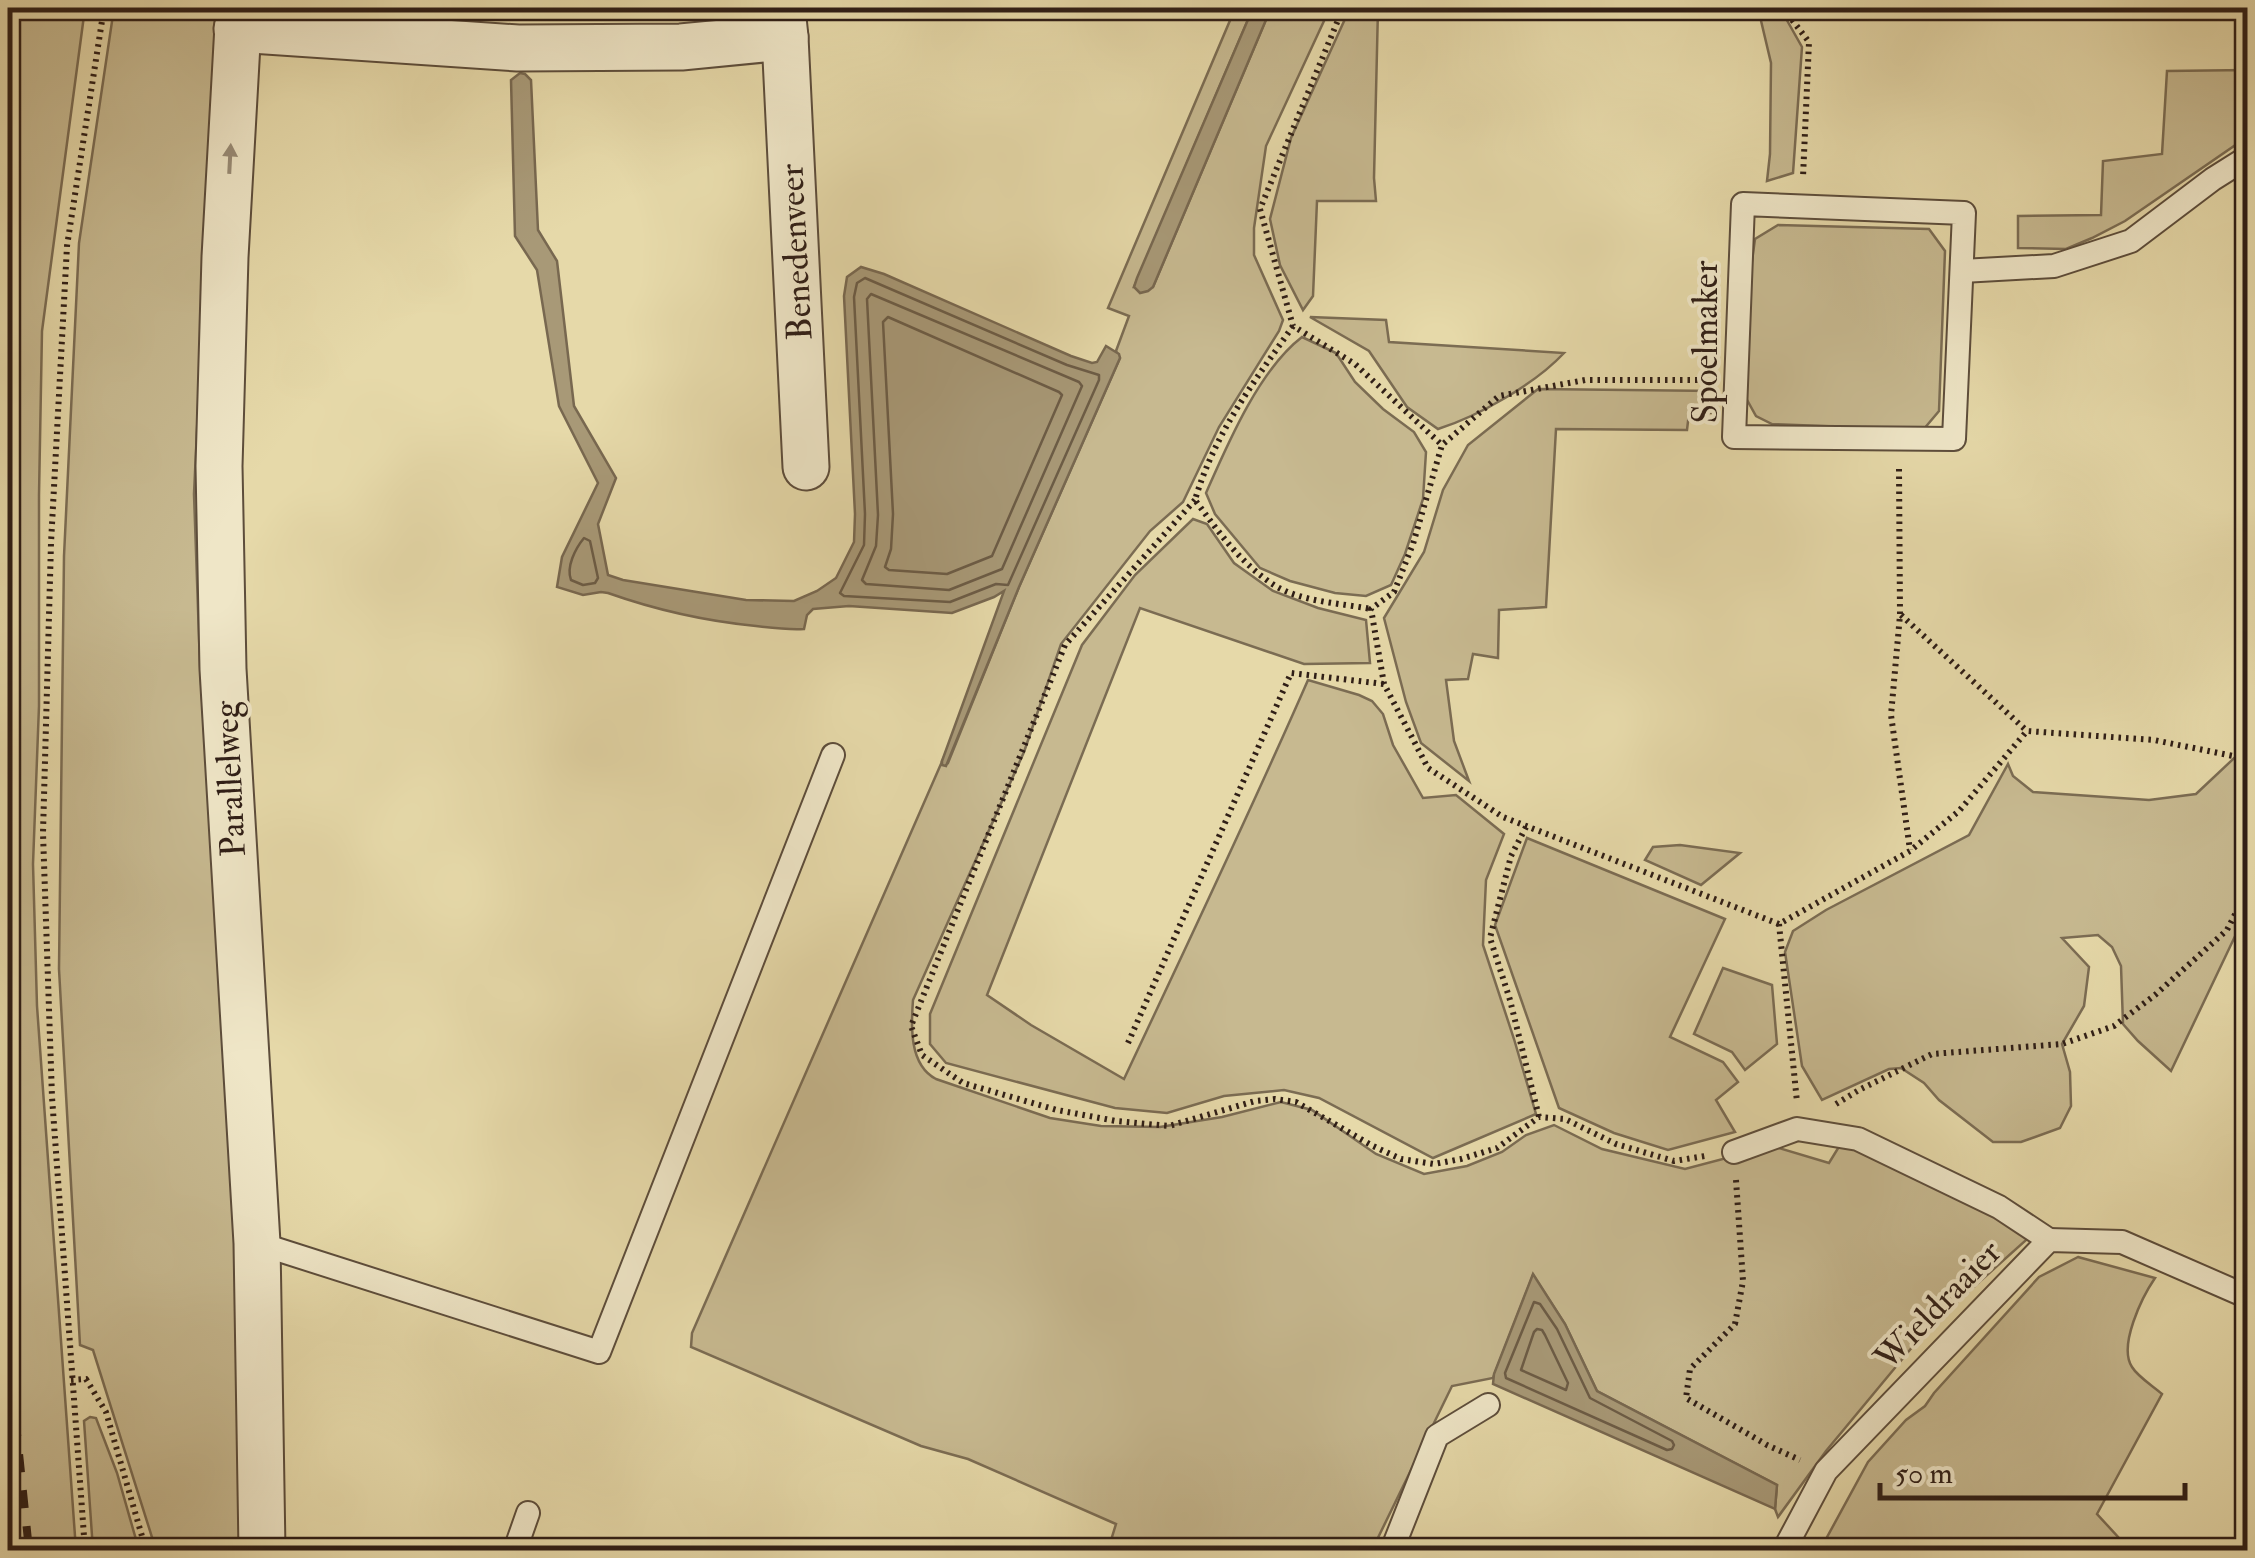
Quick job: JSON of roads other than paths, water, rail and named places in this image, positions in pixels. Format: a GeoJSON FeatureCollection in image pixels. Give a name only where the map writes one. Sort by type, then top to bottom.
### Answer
{"type":"FeatureCollection","features":[{"type":"Feature","properties":{"kind":"street","name":"Benedenveer"},"geometry":{"type":"LineString","coordinates":[[238,18],[518,48],[682,47],[784,22],[806,468]]}},
{"type":"Feature","properties":{"kind":"street","name":"Parallelweg"},"geometry":{"type":"LineString","coordinates":[[238,18],[219,466],[223,669],[258,1243],[262,1550]]}},
{"type":"Feature","properties":{"kind":"lane"},"geometry":{"type":"LineString","coordinates":[[1962,271],[2054,266],[2131,240],[2248,157]]}},
{"type":"Feature","properties":{"kind":"lane","name":"Spoelmaker"},"geometry":{"type":"LineString","coordinates":[[1743,204],[1964,213],[1962,271],[1954,439],[1734,437],[1743,204]]}},
{"type":"Feature","properties":{"kind":"lane"},"geometry":{"type":"LineString","coordinates":[[258,1243],[599,1352],[833,754]]}},
{"type":"Feature","properties":{"kind":"lane"},"geometry":{"type":"LineString","coordinates":[[1734,1152],[1798,1130],[1858,1139],[1999,1208],[2049,1240]]}},
{"type":"Feature","properties":{"kind":"lane","name":"Wieldraaier"},"geometry":{"type":"LineString","coordinates":[[1784,1550],[1826,1471],[2049,1240],[2122,1242],[2248,1297]]}},
{"type":"Feature","properties":{"kind":"lane"},"geometry":{"type":"LineString","coordinates":[[1392,1550],[1437,1436],[1488,1405]]}},
{"type":"Feature","properties":{"kind":"lane"},"geometry":{"type":"LineString","coordinates":[[515,1550],[528,1514]]}},
{"type":"Feature","properties":{"kind":"water"},"geometry":{"type":"Polygon","coordinates":[[[1253,8],[1271,8],[1153,287],[1140,293],[1134,287],[1137,278],[1253,8]]]}},
{"type":"Feature","properties":{"kind":"water"},"geometry":{"type":"Polygon","coordinates":[[[520,73],[531,80],[538,230],[557,261],[574,406],[616,478],[598,524],[608,575],[746,600],[794,601],[836,578],[854,542],[844,296],[847,277],[861,267],[1071,356],[1097,362],[1106,346],[1119,354],[946,766],[942,761],[1004,591],[952,613],[849,606],[813,609],[807,615],[804,629],[792,629],[699,618],[608,593],[583,595],[557,587],[562,557],[598,483],[559,406],[537,270],[515,236],[511,80],[520,73]]]}},
{"type":"Feature","properties":{"kind":"water"},"geometry":{"type":"Polygon","coordinates":[[[1533,1274],[1565,1324],[1597,1391],[1777,1485],[1775,1509],[1493,1384],[1533,1274]]]}},
{"type":"Feature","properties":{"kind":"railway"},"geometry":{"type":"LineString","coordinates":[[8,1347],[29,1550]]}}]}
